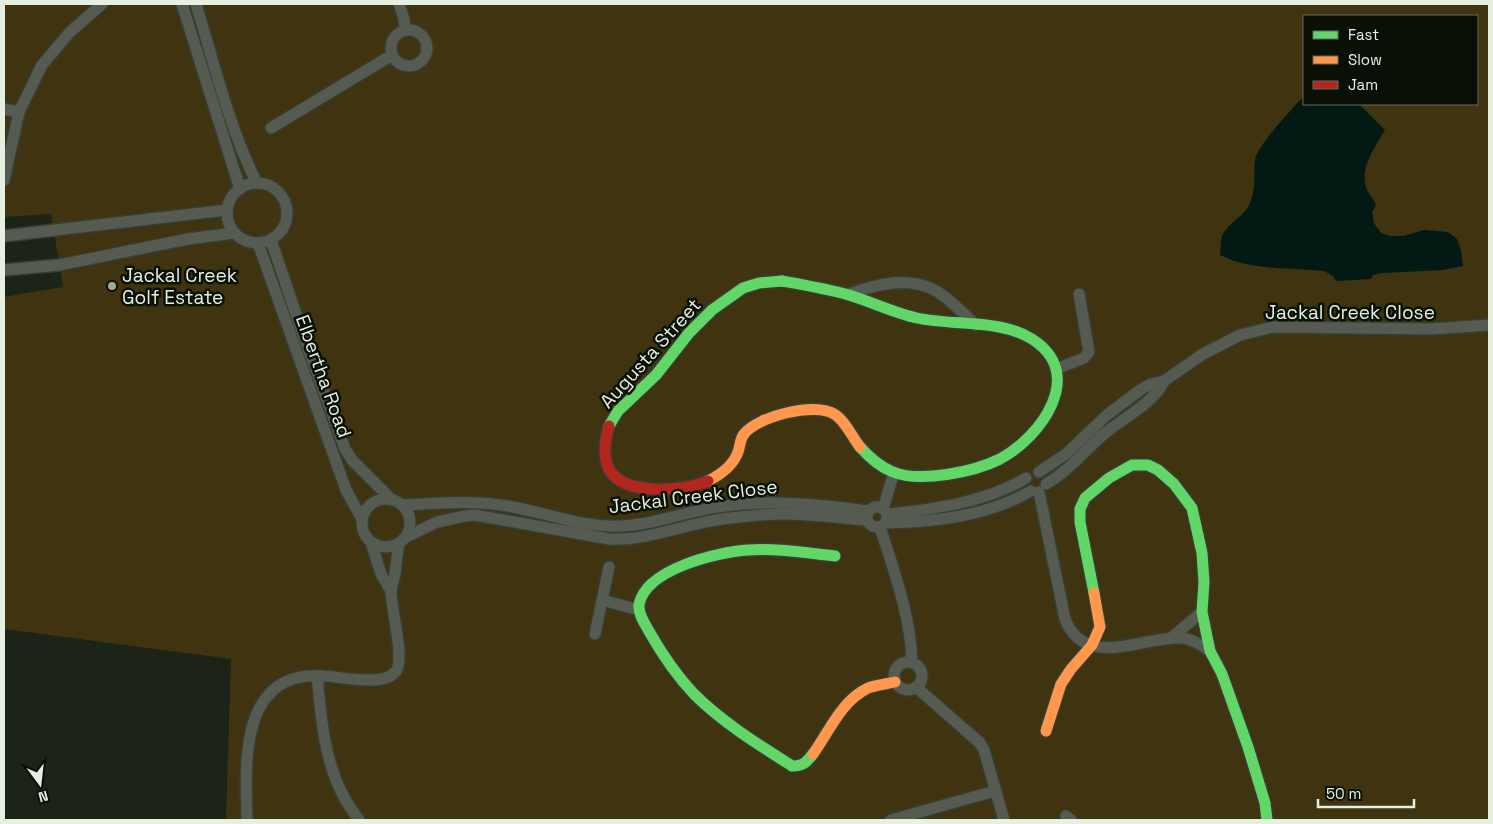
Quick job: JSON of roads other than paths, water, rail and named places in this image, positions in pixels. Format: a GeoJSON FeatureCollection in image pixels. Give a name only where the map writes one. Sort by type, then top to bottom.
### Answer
{"type":"FeatureCollection","features":[{"type":"Feature","properties":{"kind":"street"},"geometry":{"type":"LineString","coordinates":[[4,180],[18,112],[42,65],[70,32],[102,4]]}},
{"type":"Feature","properties":{"kind":"street"},"geometry":{"type":"LineString","coordinates":[[182,4],[240,189]]}},
{"type":"Feature","properties":{"kind":"street"},"geometry":{"type":"LineString","coordinates":[[196,4],[223,93],[245,157],[257,183]]}},
{"type":"Feature","properties":{"kind":"street"},"geometry":{"type":"LineString","coordinates":[[399,4],[405,30]]}},
{"type":"Feature","properties":{"kind":"street"},"geometry":{"type":"LineString","coordinates":[[405,30],[418,32],[427,43],[425,57],[414,66],[407,66],[395,60],[390,49],[394,36],[405,30]]}},
{"type":"Feature","properties":{"kind":"street"},"geometry":{"type":"LineString","coordinates":[[271,128],[392,55]]}},
{"type":"Feature","properties":{"kind":"street"},"geometry":{"type":"LineString","coordinates":[[4,109],[18,112]]}},
{"type":"Feature","properties":{"kind":"street"},"geometry":{"type":"LineString","coordinates":[[257,183],[267,185],[276,190],[282,197],[286,206],[287,216],[279,234],[271,240],[251,243],[234,233],[227,218],[227,210],[229,202],[240,189],[257,183]]}},
{"type":"Feature","properties":{"kind":"street"},"geometry":{"type":"LineString","coordinates":[[4,236],[227,210]]}},
{"type":"Feature","properties":{"kind":"street"},"geometry":{"type":"LineString","coordinates":[[4,270],[59,265],[188,239],[234,233]]}},
{"type":"Feature","properties":{"kind":"street","name":"Elbertha Road"},"geometry":{"type":"LineString","coordinates":[[271,240],[345,449],[352,460],[390,498]]}},
{"type":"Feature","properties":{"kind":"street","name":"Elbertha Road"},"geometry":{"type":"LineString","coordinates":[[258,243],[346,490],[362,520]]}},
{"type":"Feature","properties":{"kind":"street","name":"Augusta Street"},"geometry":{"type":"LineString","coordinates":[[774,282],[804,285],[847,295],[917,318],[976,325],[1007,329],[1031,337],[1047,352],[1056,369],[1058,382],[1057,393],[1051,406],[1032,432],[1010,452],[986,465],[933,475],[904,475],[894,472],[868,456],[835,414],[829,411],[813,409],[765,420],[752,427],[743,435],[738,452],[730,465],[710,480],[693,487],[671,490],[632,486],[617,480],[607,466],[605,458],[608,427],[613,418],[657,374],[693,330],[725,299],[745,287],[774,282]]}},
{"type":"Feature","properties":{"kind":"street","name":"Augusta Street"},"geometry":{"type":"LineString","coordinates":[[847,295],[880,285],[910,282],[938,292],[976,325]]}},
{"type":"Feature","properties":{"kind":"street"},"geometry":{"type":"LineString","coordinates":[[1056,369],[1084,358],[1089,352],[1079,294]]}},
{"type":"Feature","properties":{"kind":"street","name":"Jackal Creek Close"},"geometry":{"type":"LineString","coordinates":[[1039,472],[1060,459],[1107,415],[1140,390],[1151,384],[1164,381],[1203,354],[1240,334],[1252,330],[1273,327],[1326,327],[1431,330],[1489,325]]}},
{"type":"Feature","properties":{"kind":"street","name":"Jackal Creek Close"},"geometry":{"type":"LineString","coordinates":[[884,518],[917,523],[980,511],[1016,500],[1038,489],[1067,470],[1110,430],[1152,399],[1160,390],[1164,381]]}},
{"type":"Feature","properties":{"kind":"street"},"geometry":{"type":"LineString","coordinates":[[1046,731],[1061,684],[1070,669],[1092,645],[1098,633],[1099,622],[1082,532],[1080,509],[1085,498],[1099,485],[1122,470],[1132,465],[1148,465],[1158,470],[1180,490],[1192,508],[1202,553],[1204,582],[1202,612],[1210,651],[1222,674],[1248,747],[1265,803],[1267,820]]}},
{"type":"Feature","properties":{"kind":"street"},"geometry":{"type":"LineString","coordinates":[[884,518],[894,472]]}},
{"type":"Feature","properties":{"kind":"street"},"geometry":{"type":"LineString","coordinates":[[912,663],[911,640],[884,518],[877,507],[868,516],[872,526],[884,518],[976,500],[1008,489],[1026,478],[1031,472],[1039,472],[1044,477],[1038,489],[1065,619],[1068,627],[1076,637],[1092,645],[1110,648],[1180,638],[1192,640],[1210,651]]}},
{"type":"Feature","properties":{"kind":"street"},"geometry":{"type":"LineString","coordinates":[[1026,478],[1026,486],[1038,489]]}},
{"type":"Feature","properties":{"kind":"street"},"geometry":{"type":"LineString","coordinates":[[247,820],[249,741],[256,715],[268,696],[277,688],[296,678],[317,676],[379,680],[395,672],[399,659],[391,591],[402,540],[411,524],[408,510],[403,505],[390,498],[374,501],[364,512],[362,528],[365,536],[371,542],[385,547],[402,540]]}},
{"type":"Feature","properties":{"kind":"street","name":"Jackal Creek Close"},"geometry":{"type":"LineString","coordinates":[[403,505],[467,502],[493,504],[609,526],[637,524],[716,507],[774,502],[816,504],[868,516]]}},
{"type":"Feature","properties":{"kind":"street","name":"Jackal Creek Close"},"geometry":{"type":"LineString","coordinates":[[402,540],[437,522],[465,516],[486,516],[565,531],[622,539],[646,536],[702,522],[748,516],[783,514],[868,516]]}},
{"type":"Feature","properties":{"kind":"street"},"geometry":{"type":"LineString","coordinates":[[371,542],[377,565],[391,591]]}},
{"type":"Feature","properties":{"kind":"street"},"geometry":{"type":"LineString","coordinates":[[835,556],[747,550],[710,557],[657,578],[644,592],[639,604],[639,610],[655,640],[687,686],[713,711],[792,766],[801,766],[807,762],[842,711],[859,693],[866,689],[895,682]]}},
{"type":"Feature","properties":{"kind":"street"},"geometry":{"type":"LineString","coordinates":[[595,634],[609,567]]}},
{"type":"Feature","properties":{"kind":"street"},"geometry":{"type":"LineString","coordinates":[[602,600],[639,610]]}},
{"type":"Feature","properties":{"kind":"street"},"geometry":{"type":"LineString","coordinates":[[1171,638],[1202,612]]}},
{"type":"Feature","properties":{"kind":"street"},"geometry":{"type":"LineString","coordinates":[[912,663],[919,668],[922,676],[916,687],[904,690],[895,682],[894,676],[900,665],[912,663]]}},
{"type":"Feature","properties":{"kind":"street"},"geometry":{"type":"LineString","coordinates":[[317,676],[323,728],[331,762],[344,797],[359,820]]}},
{"type":"Feature","properties":{"kind":"street"},"geometry":{"type":"LineString","coordinates":[[916,687],[980,743],[984,750],[1004,820]]}},
{"type":"Feature","properties":{"kind":"street"},"geometry":{"type":"LineString","coordinates":[[891,820],[995,791]]}},
{"type":"Feature","properties":{"kind":"water"},"geometry":{"type":"Polygon","coordinates":[[[1303,98],[1303,105],[1360,105],[1385,130],[1372,152],[1366,167],[1365,184],[1376,205],[1372,212],[1374,223],[1381,233],[1390,236],[1404,236],[1424,230],[1448,232],[1457,239],[1461,250],[1463,266],[1443,270],[1383,273],[1373,275],[1371,279],[1336,281],[1333,276],[1324,271],[1271,268],[1245,264],[1220,255],[1221,238],[1224,231],[1243,214],[1249,205],[1254,187],[1257,154],[1274,130],[1303,98]]]}},
{"type":"Feature","properties":{"kind":"place","name":"Jackal Creek Golf Estate"},"geometry":{"type":"Point","coordinates":[112,286]}}]}
